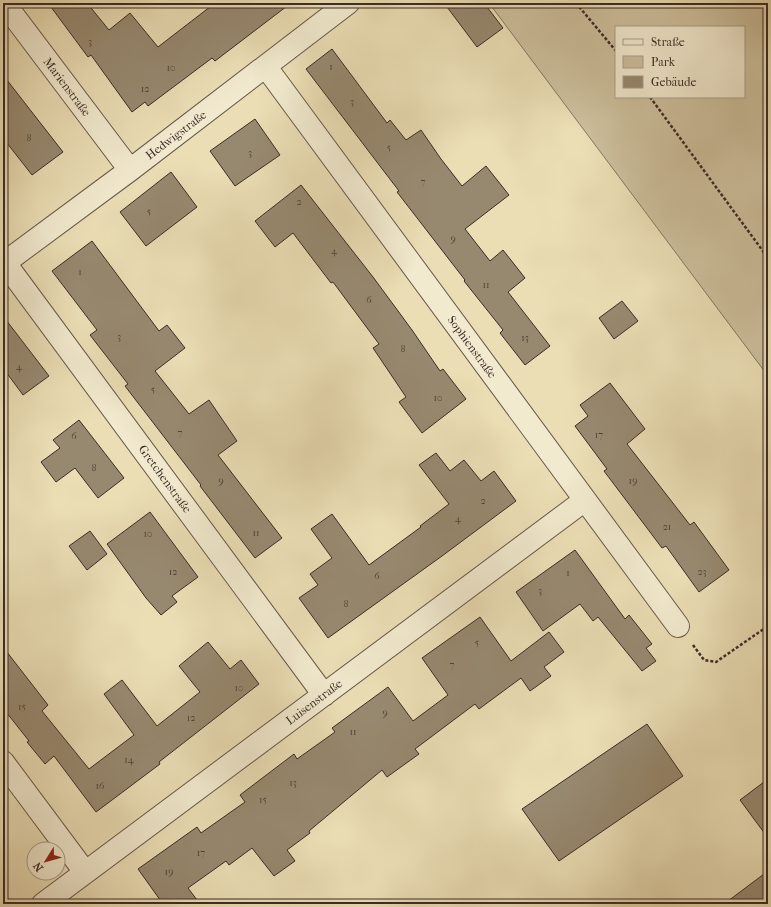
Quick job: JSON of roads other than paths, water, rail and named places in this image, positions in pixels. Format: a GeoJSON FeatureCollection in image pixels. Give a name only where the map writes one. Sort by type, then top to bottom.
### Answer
{"type":"FeatureCollection","features":[{"type":"Feature","properties":{"kind":"street","name":"Marienstraße"},"geometry":{"type":"LineString","coordinates":[[4,3],[130,170]]}},
{"type":"Feature","properties":{"kind":"street","name":"Hedwigstraße"},"geometry":{"type":"LineString","coordinates":[[4,263],[130,170],[348,3]]}},
{"type":"Feature","properties":{"kind":"street","name":"Sophienstraße"},"geometry":{"type":"LineString","coordinates":[[266,67],[678,626]]}},
{"type":"Feature","properties":{"kind":"street","name":"Gretchenstraße"},"geometry":{"type":"LineString","coordinates":[[4,263],[324,695]]}},
{"type":"Feature","properties":{"kind":"street","name":"Luisenstraße"},"geometry":{"type":"LineString","coordinates":[[43,904],[585,500]]}},
{"type":"Feature","properties":{"kind":"street"},"geometry":{"type":"LineString","coordinates":[[3,762],[85,872]]}}]}
